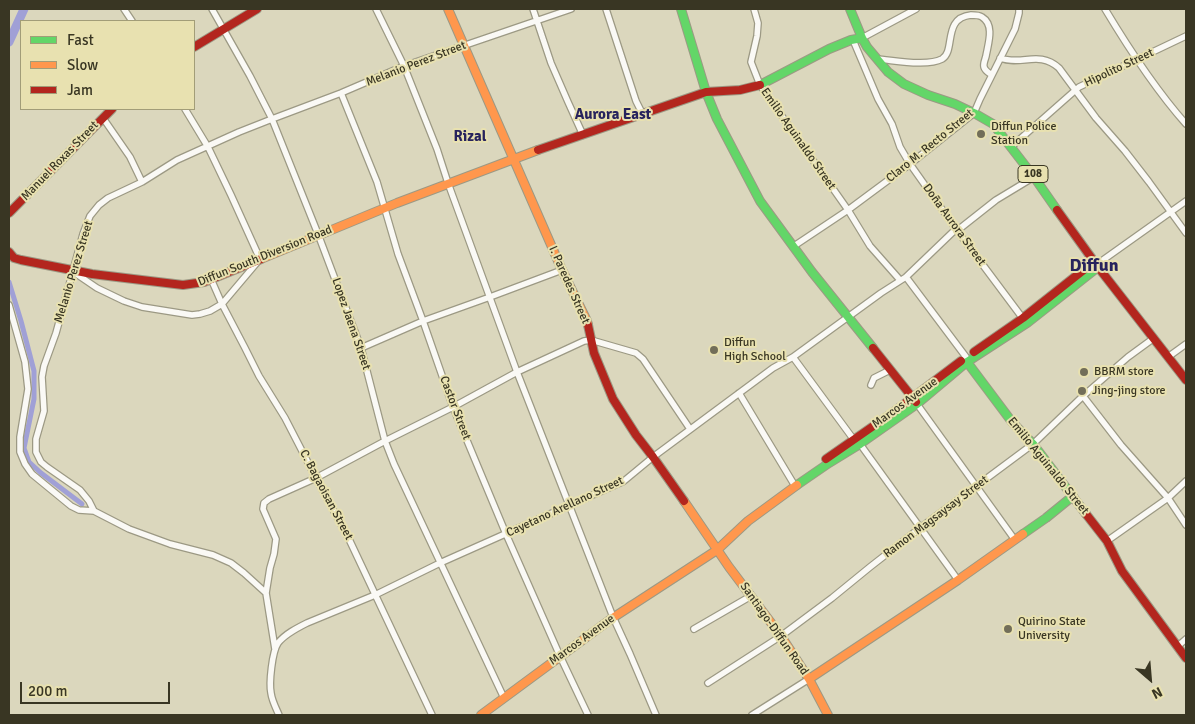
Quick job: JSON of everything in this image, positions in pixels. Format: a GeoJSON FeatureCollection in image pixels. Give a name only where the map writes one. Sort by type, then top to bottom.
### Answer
{"type":"FeatureCollection","features":[{"type":"Feature","properties":{"kind":"street"},"geometry":{"type":"LineString","coordinates":[[124,9],[131,20]]}},
{"type":"Feature","properties":{"kind":"street","name":"Lopez Jaena Street"},"geometry":{"type":"LineString","coordinates":[[212,9],[272,118],[361,348],[385,441],[394,464],[504,698]]}},
{"type":"Feature","properties":{"kind":"street"},"geometry":{"type":"LineString","coordinates":[[195,46],[257,9]]}},
{"type":"Feature","properties":{"kind":"street"},"geometry":{"type":"LineString","coordinates":[[376,9],[404,66],[437,149],[517,372],[613,617],[656,715]]}},
{"type":"Feature","properties":{"kind":"street","name":"I. Paredes Street"},"geometry":{"type":"LineString","coordinates":[[448,9],[562,270],[587,321],[594,354],[613,399],[714,550]]}},
{"type":"Feature","properties":{"kind":"street"},"geometry":{"type":"LineString","coordinates":[[533,9],[552,64],[583,134]]}},
{"type":"Feature","properties":{"kind":"street","name":"Melanio Perez Street"},"geometry":{"type":"LineString","coordinates":[[266,593],[231,563],[213,555],[170,544],[129,529],[94,511],[80,490],[47,468],[41,462],[36,452],[36,439],[44,411],[43,372],[56,333],[82,234],[90,216],[108,198],[142,182],[177,160],[272,118],[404,66],[570,9]]}},
{"type":"Feature","properties":{"kind":"street"},"geometry":{"type":"LineString","coordinates":[[606,9],[636,101],[642,113]]}},
{"type":"Feature","properties":{"kind":"street"},"geometry":{"type":"LineString","coordinates":[[681,9],[688,38],[717,119],[760,201],[812,272],[915,401],[1015,540]]}},
{"type":"Feature","properties":{"kind":"street","name":"Emilio Aguinaldo Street"},"geometry":{"type":"LineString","coordinates":[[754,9],[758,23],[751,62],[760,85],[848,210],[870,246],[900,280]]}},
{"type":"Feature","properties":{"kind":"street","name":"108"},"geometry":{"type":"LineString","coordinates":[[850,9],[867,47],[888,72],[904,84],[955,104],[993,124],[1186,380]]}},
{"type":"Feature","properties":{"kind":"street"},"geometry":{"type":"LineString","coordinates":[[862,38],[916,9]]}},
{"type":"Feature","properties":{"kind":"street","name":"Claro M. Recto Street"},"geometry":{"type":"LineString","coordinates":[[794,246],[848,210],[974,113],[1015,29],[1019,9]]}},
{"type":"Feature","properties":{"kind":"street"},"geometry":{"type":"LineString","coordinates":[[1104,9],[1136,59],[1186,124]]}},
{"type":"Feature","properties":{"kind":"street"},"geometry":{"type":"LineString","coordinates":[[877,59],[923,63],[940,60],[947,53],[950,34],[954,25],[960,19],[974,15],[981,16],[989,26],[990,37],[983,66],[992,75]]}},
{"type":"Feature","properties":{"kind":"street","name":"Hipolito Street"},"geometry":{"type":"LineString","coordinates":[[1011,147],[1075,89],[1186,36]]}},
{"type":"Feature","properties":{"kind":"street","name":"Diffun South Diversion Road"},"geometry":{"type":"LineString","coordinates":[[9,252],[14,258],[21,260],[92,274],[184,285],[198,284],[384,207],[514,158],[706,92],[743,90],[760,85],[818,54],[862,38]]}},
{"type":"Feature","properties":{"kind":"street","name":"Doña Aurora Street"},"geometry":{"type":"LineString","coordinates":[[853,40],[878,99],[892,124],[900,147],[910,164],[1025,321]]}},
{"type":"Feature","properties":{"kind":"street"},"geometry":{"type":"LineString","coordinates":[[1000,58],[1012,60],[1042,59],[1052,62],[1059,68],[1096,118],[1125,150],[1186,233]]}},
{"type":"Feature","properties":{"kind":"street","name":"Castor Street"},"geometry":{"type":"LineString","coordinates":[[341,92],[377,182],[398,254],[453,407],[506,534],[588,715]]}},
{"type":"Feature","properties":{"kind":"street","name":"Manuel Roxas Street"},"geometry":{"type":"LineString","coordinates":[[9,213],[111,110]]}},
{"type":"Feature","properties":{"kind":"street"},"geometry":{"type":"LineString","coordinates":[[72,270],[108,294],[124,301],[142,307],[192,315],[210,311],[222,304],[260,259],[208,147],[186,110]]}},
{"type":"Feature","properties":{"kind":"street"},"geometry":{"type":"LineString","coordinates":[[102,118],[130,157],[142,182]]}},
{"type":"Feature","properties":{"kind":"street","name":"Cayetano Arellano Street"},"geometry":{"type":"LineString","coordinates":[[275,650],[279,643],[298,628],[375,595],[440,563],[624,481],[653,457],[773,368],[793,357],[906,277],[957,229],[996,200],[1034,177]]}},
{"type":"Feature","properties":{"kind":"street","name":"Marcos Avenue"},"geometry":{"type":"LineString","coordinates":[[481,715],[613,617],[714,550],[794,484],[829,463],[915,401],[967,360],[1025,321],[1099,263],[1186,201]]}},
{"type":"Feature","properties":{"kind":"street"},"geometry":{"type":"LineString","coordinates":[[361,348],[423,321],[562,270]]}},
{"type":"Feature","properties":{"kind":"street","name":"Emilio Aguinaldo Street"},"geometry":{"type":"LineString","coordinates":[[906,277],[1012,422],[1033,444],[1107,541],[1122,571],[1186,658]]}},
{"type":"Feature","properties":{"kind":"street","name":"C. Bagaoisan Street"},"geometry":{"type":"LineString","coordinates":[[211,279],[259,376],[285,418],[348,536],[432,715]]}},
{"type":"Feature","properties":{"kind":"street"},"geometry":{"type":"LineString","coordinates":[[927,291],[922,298],[931,303]]}},
{"type":"Feature","properties":{"kind":"street"},"geometry":{"type":"LineString","coordinates":[[9,305],[25,362],[28,389],[20,437],[20,452],[32,474],[71,506],[80,510],[94,511]]}},
{"type":"Feature","properties":{"kind":"street","name":"Ramon Magsaysay Street"},"geometry":{"type":"LineString","coordinates":[[708,683],[781,636],[832,598],[870,566],[1033,444],[1083,396],[1128,357],[1154,338]]}},
{"type":"Feature","properties":{"kind":"street"},"geometry":{"type":"LineString","coordinates":[[279,715],[270,691],[275,650],[266,593],[276,539],[263,509],[264,503],[268,499],[316,478],[517,372],[584,341],[591,340],[636,353],[643,359],[690,430]]}},
{"type":"Feature","properties":{"kind":"street"},"geometry":{"type":"LineString","coordinates":[[1168,357],[1186,344]]}},
{"type":"Feature","properties":{"kind":"street"},"geometry":{"type":"LineString","coordinates":[[793,357],[958,580]]}},
{"type":"Feature","properties":{"kind":"street"},"geometry":{"type":"LineString","coordinates":[[871,385],[874,378],[890,370]]}},
{"type":"Feature","properties":{"kind":"street"},"geometry":{"type":"LineString","coordinates":[[739,393],[794,484]]}},
{"type":"Feature","properties":{"kind":"street"},"geometry":{"type":"LineString","coordinates":[[1083,396],[1121,445],[1168,498],[1186,525]]}},
{"type":"Feature","properties":{"kind":"street"},"geometry":{"type":"LineString","coordinates":[[1107,541],[1168,498],[1186,481]]}},
{"type":"Feature","properties":{"kind":"street"},"geometry":{"type":"LineString","coordinates":[[752,715],[958,580],[1046,518],[1073,496]]}},
{"type":"Feature","properties":{"kind":"street","name":"Santiago-Diffun Road"},"geometry":{"type":"LineString","coordinates":[[714,550],[752,596],[781,636],[809,679],[828,715]]}},
{"type":"Feature","properties":{"kind":"street"},"geometry":{"type":"LineString","coordinates":[[694,629],[752,596]]}},
{"type":"Feature","properties":{"kind":"street"},"geometry":{"type":"LineString","coordinates":[[1178,646],[1186,639]]}},
{"type":"Feature","properties":{"kind":"waterway"},"geometry":{"type":"LineString","coordinates":[[9,42],[24,9]]}},
{"type":"Feature","properties":{"kind":"waterway"},"geometry":{"type":"LineString","coordinates":[[9,282],[34,371],[34,399],[24,448],[29,462],[82,504]]}},
{"type":"Feature","properties":{"kind":"traffic: fast"},"geometry":{"type":"LineString","coordinates":[[681,9],[706,92],[717,119],[760,201],[812,272],[873,348]]}},
{"type":"Feature","properties":{"kind":"traffic: fast"},"geometry":{"type":"LineString","coordinates":[[850,9],[867,47],[888,72],[904,84],[955,104],[993,124],[1057,210]]}},
{"type":"Feature","properties":{"kind":"traffic: fast"},"geometry":{"type":"LineString","coordinates":[[760,85],[829,49],[851,40],[862,38]]}},
{"type":"Feature","properties":{"kind":"traffic: fast"},"geometry":{"type":"LineString","coordinates":[[797,485],[917,404],[967,362],[1027,323],[1098,267]]}},
{"type":"Feature","properties":{"kind":"traffic: fast"},"geometry":{"type":"LineString","coordinates":[[967,362],[1012,422],[1033,444],[1086,514]]}},
{"type":"Feature","properties":{"kind":"traffic: fast"},"geometry":{"type":"LineString","coordinates":[[1023,534],[1073,496]]}},
{"type":"Feature","properties":{"kind":"traffic: slow"},"geometry":{"type":"LineString","coordinates":[[448,9],[588,325]]}},
{"type":"Feature","properties":{"kind":"traffic: slow"},"geometry":{"type":"LineString","coordinates":[[261,259],[397,203],[538,150]]}},
{"type":"Feature","properties":{"kind":"traffic: slow"},"geometry":{"type":"LineString","coordinates":[[481,715],[611,619],[717,550],[748,521],[797,485]]}},
{"type":"Feature","properties":{"kind":"traffic: slow"},"geometry":{"type":"LineString","coordinates":[[684,501],[729,567],[781,636],[809,679],[828,715]]}},
{"type":"Feature","properties":{"kind":"traffic: slow"},"geometry":{"type":"LineString","coordinates":[[809,679],[958,580],[1023,534]]}},
{"type":"Feature","properties":{"kind":"traffic: jam"},"geometry":{"type":"LineString","coordinates":[[195,46],[257,9]]}},
{"type":"Feature","properties":{"kind":"traffic: jam"},"geometry":{"type":"LineString","coordinates":[[538,150],[706,92],[740,90],[760,85]]}},
{"type":"Feature","properties":{"kind":"traffic: jam"},"geometry":{"type":"LineString","coordinates":[[9,213],[111,110]]}},
{"type":"Feature","properties":{"kind":"traffic: jam"},"geometry":{"type":"LineString","coordinates":[[1057,210],[1098,267],[1186,380]]}},
{"type":"Feature","properties":{"kind":"traffic: jam"},"geometry":{"type":"LineString","coordinates":[[9,252],[14,258],[21,260],[92,274],[183,285],[204,282],[261,259]]}},
{"type":"Feature","properties":{"kind":"traffic: jam"},"geometry":{"type":"LineString","coordinates":[[974,352],[1023,318],[1095,261]]}},
{"type":"Feature","properties":{"kind":"traffic: jam"},"geometry":{"type":"LineString","coordinates":[[588,325],[594,353],[613,399],[636,435],[684,501]]}},
{"type":"Feature","properties":{"kind":"traffic: jam"},"geometry":{"type":"LineString","coordinates":[[873,348],[916,402]]}},
{"type":"Feature","properties":{"kind":"traffic: jam"},"geometry":{"type":"LineString","coordinates":[[826,459],[895,411],[961,361]]}},
{"type":"Feature","properties":{"kind":"traffic: jam"},"geometry":{"type":"LineString","coordinates":[[1086,514],[1107,541],[1122,571],[1186,658]]}},
{"type":"Feature","properties":{"kind":"place","name":"Diffun Police Station"},"geometry":{"type":"Point","coordinates":[981,134]}},
{"type":"Feature","properties":{"kind":"place","name":"Diffun High School"},"geometry":{"type":"Point","coordinates":[714,350]}},
{"type":"Feature","properties":{"kind":"place","name":"BBRM store"},"geometry":{"type":"Point","coordinates":[1084,372]}},
{"type":"Feature","properties":{"kind":"place","name":"Jing-jing store"},"geometry":{"type":"Point","coordinates":[1082,391]}},
{"type":"Feature","properties":{"kind":"place","name":"Quirino State University"},"geometry":{"type":"Point","coordinates":[1008,629]}},
{"type":"Feature","properties":{"kind":"district","name":"Aurora East"},"geometry":{"type":"Point","coordinates":[613,115]}},
{"type":"Feature","properties":{"kind":"district","name":"Rizal"},"geometry":{"type":"Point","coordinates":[470,137]}},
{"type":"Feature","properties":{"kind":"district","name":"Diffun"},"geometry":{"type":"Point","coordinates":[1094,266]}}]}
